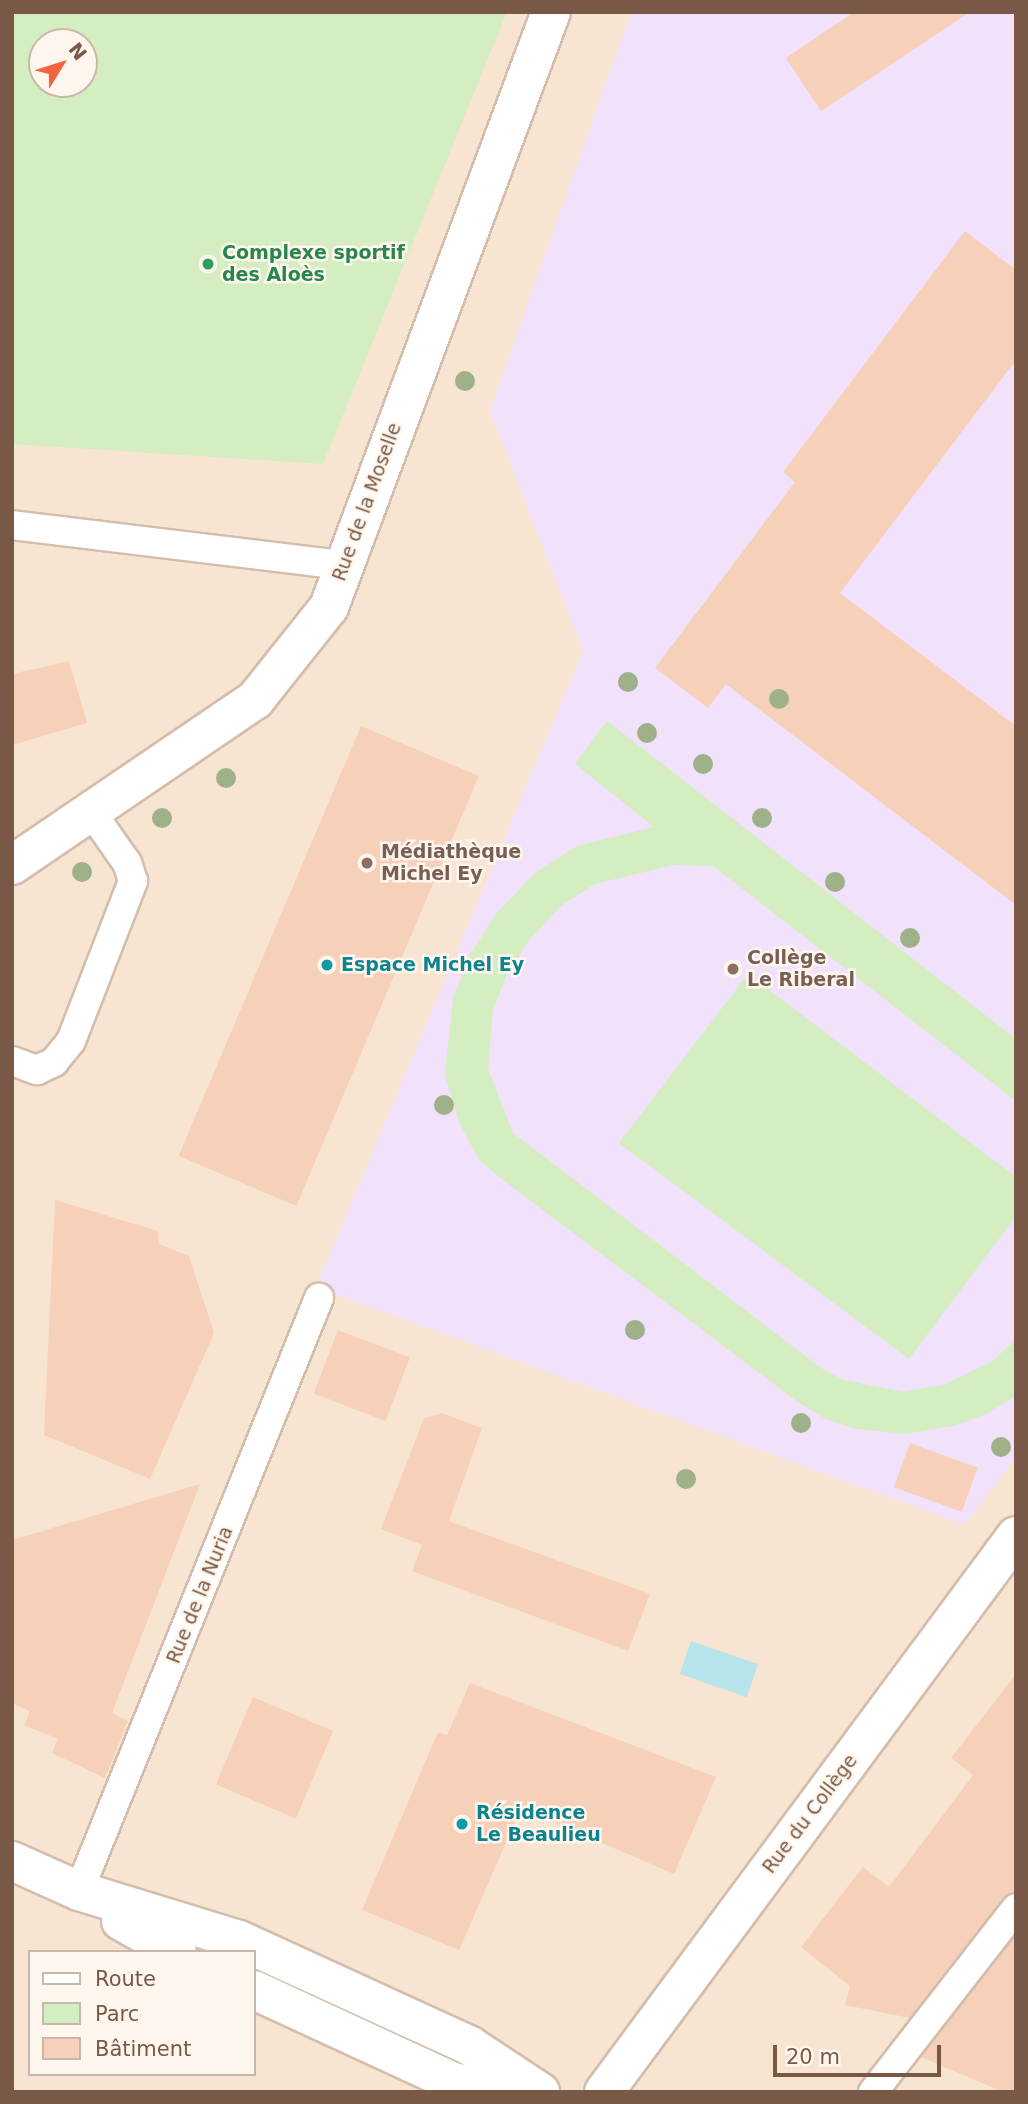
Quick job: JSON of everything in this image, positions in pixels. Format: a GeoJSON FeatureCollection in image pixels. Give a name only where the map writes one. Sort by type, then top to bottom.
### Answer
{"type":"FeatureCollection","features":[{"type":"Feature","properties":{"kind":"street","name":"Rue de la Moselle"},"geometry":{"type":"LineString","coordinates":[[12,865],[255,700],[329,607],[551,12]]}},
{"type":"Feature","properties":{"kind":"street","name":"Rue du Collège"},"geometry":{"type":"LineString","coordinates":[[604,2092],[1016,1536]]}},
{"type":"Feature","properties":{"kind":"street"},"geometry":{"type":"LineString","coordinates":[[12,1861],[79,1891],[239,1940],[470,2046],[540,2092]]}},
{"type":"Feature","properties":{"kind":"street"},"geometry":{"type":"LineString","coordinates":[[79,1891],[137,1931],[173,1950]]}},
{"type":"Feature","properties":{"kind":"street"},"geometry":{"type":"LineString","coordinates":[[256,1991],[453,2082],[498,2092]]}},
{"type":"Feature","properties":{"kind":"lane"},"geometry":{"type":"LineString","coordinates":[[12,525],[344,565]]}},
{"type":"Feature","properties":{"kind":"lane"},"geometry":{"type":"LineString","coordinates":[[12,1061],[37,1070],[54,1062],[71,1041],[132,881],[127,863],[92,813]]}},
{"type":"Feature","properties":{"kind":"lane","name":"Rue de la Nuria"},"geometry":{"type":"LineString","coordinates":[[79,1891],[319,1298]]}},
{"type":"Feature","properties":{"kind":"lane"},"geometry":{"type":"LineString","coordinates":[[873,2092],[1016,1908]]}},
{"type":"Feature","properties":{"kind":"shaded area"},"geometry":{"type":"Polygon","coordinates":[[[12,12],[1016,12],[1016,2092],[12,2092],[12,12]]]}},
{"type":"Feature","properties":{"kind":"shaded area","name":"Collège Le Riberal"},"geometry":{"type":"Polygon","coordinates":[[[631,12],[1016,12],[1016,1457],[964,1525],[316,1287],[583,651],[490,411],[631,12]]]}},
{"type":"Feature","properties":{"kind":"green space","name":"Complexe sportif des Aloès"},"geometry":{"type":"Polygon","coordinates":[[[12,12],[507,12],[323,464],[12,444],[12,12]]]}},
{"type":"Feature","properties":{"kind":"green space"},"geometry":{"type":"Polygon","coordinates":[[[607,721],[1016,1039],[1016,1101],[713,866],[673,865],[595,884],[562,905],[529,940],[506,977],[493,1010],[488,1069],[513,1133],[821,1368],[844,1380],[902,1392],[944,1385],[993,1361],[1016,1339],[1016,1396],[986,1414],[954,1426],[904,1434],[852,1428],[826,1419],[798,1402],[479,1160],[460,1124],[445,1075],[453,998],[468,958],[496,914],[535,873],[577,846],[654,827],[575,764],[607,721]]]}},
{"type":"Feature","properties":{"kind":"green space"},"geometry":{"type":"Polygon","coordinates":[[[748,974],[1016,1177],[1016,1216],[909,1359],[619,1143],[748,974]]]}},
{"type":"Feature","properties":{"kind":"water"},"geometry":{"type":"Polygon","coordinates":[[[691,1641],[758,1664],[747,1697],[680,1674],[691,1641]]]}},
{"type":"Feature","properties":{"kind":"building"},"geometry":{"type":"Polygon","coordinates":[[[854,12],[970,12],[821,111],[786,58],[854,12]]]}},
{"type":"Feature","properties":{"kind":"building"},"geometry":{"type":"Polygon","coordinates":[[[965,231],[1016,270],[1016,360],[840,593],[1016,726],[1016,905],[726,684],[708,708],[655,668],[795,482],[783,472],[965,231]]]}},
{"type":"Feature","properties":{"kind":"building"},"geometry":{"type":"Polygon","coordinates":[[[69,661],[87,723],[12,745],[12,674],[69,661]]]}},
{"type":"Feature","properties":{"kind":"building","name":"Espace Michel Ey"},"geometry":{"type":"Polygon","coordinates":[[[361,726],[479,776],[296,1206],[179,1156],[361,726]]]}},
{"type":"Feature","properties":{"kind":"building"},"geometry":{"type":"Polygon","coordinates":[[[55,1200],[158,1231],[159,1244],[189,1256],[214,1333],[150,1479],[44,1435],[55,1200]]]}},
{"type":"Feature","properties":{"kind":"building"},"geometry":{"type":"Polygon","coordinates":[[[338,1330],[410,1358],[386,1421],[314,1393],[338,1330]]]}},
{"type":"Feature","properties":{"kind":"building"},"geometry":{"type":"Polygon","coordinates":[[[442,1413],[482,1428],[449,1521],[650,1594],[628,1651],[412,1571],[422,1545],[381,1529],[424,1418],[442,1413]]]}},
{"type":"Feature","properties":{"kind":"building"},"geometry":{"type":"Polygon","coordinates":[[[910,1443],[978,1468],[962,1512],[894,1487],[910,1443]]]}},
{"type":"Feature","properties":{"kind":"building"},"geometry":{"type":"Polygon","coordinates":[[[200,1484],[112,1713],[128,1721],[105,1778],[52,1753],[58,1739],[24,1725],[30,1711],[12,1703],[12,1540],[200,1484]]]}},
{"type":"Feature","properties":{"kind":"building"},"geometry":{"type":"Polygon","coordinates":[[[1016,1674],[1016,1892],[1003,1898],[910,2018],[845,2005],[850,1986],[801,1947],[863,1867],[889,1887],[973,1775],[951,1758],[1016,1674]]]}},
{"type":"Feature","properties":{"kind":"building"},"geometry":{"type":"Polygon","coordinates":[[[470,1683],[716,1777],[674,1874],[521,1808],[459,1950],[362,1910],[438,1732],[447,1735],[470,1683]]]}},
{"type":"Feature","properties":{"kind":"building"},"geometry":{"type":"Polygon","coordinates":[[[253,1697],[333,1731],[296,1818],[216,1784],[253,1697]]]}},
{"type":"Feature","properties":{"kind":"building"},"geometry":{"type":"Polygon","coordinates":[[[1016,1935],[1016,2092],[1003,2092],[921,2057],[1016,1935]]]}},
{"type":"Feature","properties":{"kind":"place","name":"Complexe sportif des Aloès"},"geometry":{"type":"Point","coordinates":[208,264]}},
{"type":"Feature","properties":{"kind":"place","name":"Médiathèque Michel Ey"},"geometry":{"type":"Point","coordinates":[367,863]}},
{"type":"Feature","properties":{"kind":"place","name":"Espace Michel Ey"},"geometry":{"type":"Point","coordinates":[327,965]}},
{"type":"Feature","properties":{"kind":"place","name":"Collège Le Riberal"},"geometry":{"type":"Point","coordinates":[733,969]}},
{"type":"Feature","properties":{"kind":"place","name":"Résidence Le Beaulieu"},"geometry":{"type":"Point","coordinates":[462,1824]}}]}
